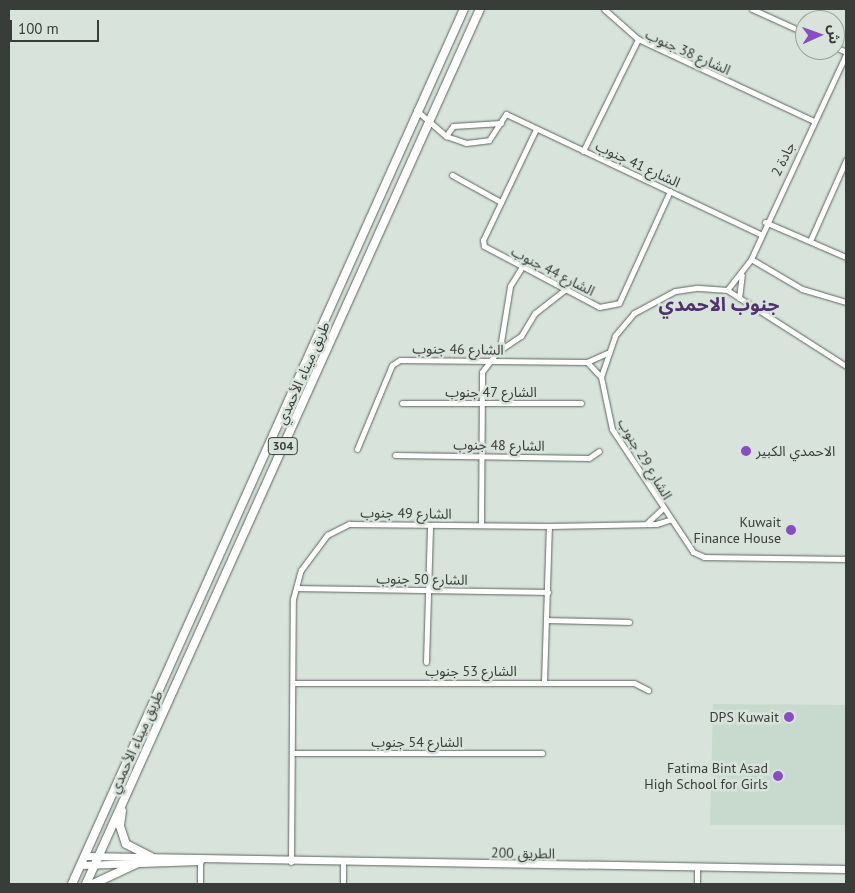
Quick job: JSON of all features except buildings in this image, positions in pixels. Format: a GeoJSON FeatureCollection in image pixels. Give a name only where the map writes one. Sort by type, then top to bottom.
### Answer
{"type":"FeatureCollection","features":[{"type":"Feature","properties":{"kind":"main road","name":"طريق ميناء الأحمدي"},"geometry":{"type":"LineString","coordinates":[[72,884],[416,110],[464,9]]}},
{"type":"Feature","properties":{"kind":"main road","name":"طريق ميناء الأحمدي"},"geometry":{"type":"LineString","coordinates":[[86,884],[428,118],[480,9]]}},
{"type":"Feature","properties":{"kind":"main road"},"geometry":{"type":"LineString","coordinates":[[129,787],[120,818],[121,834],[132,849],[151,857]]}},
{"type":"Feature","properties":{"kind":"main road","name":"الطريق 200"},"geometry":{"type":"LineString","coordinates":[[84,856],[151,857],[200,861]]}},
{"type":"Feature","properties":{"kind":"main road","name":"الطريق 200"},"geometry":{"type":"LineString","coordinates":[[81,864],[200,861],[846,869]]}},
{"type":"Feature","properties":{"kind":"main road"},"geometry":{"type":"LineString","coordinates":[[93,884],[138,863]]}},
{"type":"Feature","properties":{"kind":"street"},"geometry":{"type":"LineString","coordinates":[[604,9],[638,39]]}},
{"type":"Feature","properties":{"kind":"street"},"geometry":{"type":"LineString","coordinates":[[752,9],[795,28]]}},
{"type":"Feature","properties":{"kind":"street","name":"الشارع 38 جنوب"},"geometry":{"type":"LineString","coordinates":[[583,151],[638,39],[814,121]]}},
{"type":"Feature","properties":{"kind":"street","name":"جادة 2"},"geometry":{"type":"LineString","coordinates":[[727,290],[742,274],[750,259],[765,222],[846,53]]}},
{"type":"Feature","properties":{"kind":"street"},"geometry":{"type":"LineString","coordinates":[[416,110],[428,118],[446,136],[466,143],[489,140],[500,123]]}},
{"type":"Feature","properties":{"kind":"street","name":"الشارع 41 جنوب"},"geometry":{"type":"LineString","coordinates":[[500,123],[506,114],[760,234]]}},
{"type":"Feature","properties":{"kind":"street"},"geometry":{"type":"LineString","coordinates":[[446,136],[453,126],[500,123]]}},
{"type":"Feature","properties":{"kind":"street","name":"الشارع 44 جنوب"},"geometry":{"type":"LineString","coordinates":[[536,129],[483,240],[484,246],[522,267],[567,288],[599,308],[619,303],[670,191]]}},
{"type":"Feature","properties":{"kind":"street"},"geometry":{"type":"LineString","coordinates":[[810,241],[846,160]]}},
{"type":"Feature","properties":{"kind":"street"},"geometry":{"type":"LineString","coordinates":[[452,175],[501,202]]}},
{"type":"Feature","properties":{"kind":"street"},"geometry":{"type":"LineString","coordinates":[[765,222],[846,257]]}},
{"type":"Feature","properties":{"kind":"street"},"geometry":{"type":"LineString","coordinates":[[750,259],[802,289],[846,302]]}},
{"type":"Feature","properties":{"kind":"street"},"geometry":{"type":"LineString","coordinates":[[500,348],[510,286],[522,267]]}},
{"type":"Feature","properties":{"kind":"street","name":"جادة 2"},"geometry":{"type":"LineString","coordinates":[[739,298],[742,274]]}},
{"type":"Feature","properties":{"kind":"street"},"geometry":{"type":"LineString","coordinates":[[480,525],[482,375],[500,348],[521,336],[535,312],[567,288]]}},
{"type":"Feature","properties":{"kind":"street","name":"الشارع 29 جنوب"},"geometry":{"type":"LineString","coordinates":[[727,290],[675,290],[648,302],[624,323],[607,353],[601,377],[612,430],[686,546],[704,557],[846,559]]}},
{"type":"Feature","properties":{"kind":"street"},"geometry":{"type":"LineString","coordinates":[[727,290],[846,366]]}},
{"type":"Feature","properties":{"kind":"street","name":"الشارع 46 جنوب"},"geometry":{"type":"LineString","coordinates":[[357,449],[392,365],[400,360],[587,362],[607,353]]}},
{"type":"Feature","properties":{"kind":"street"},"geometry":{"type":"LineString","coordinates":[[587,362],[601,377]]}},
{"type":"Feature","properties":{"kind":"street","name":"الشارع 47 جنوب"},"geometry":{"type":"LineString","coordinates":[[402,402],[481,404],[581,403]]}},
{"type":"Feature","properties":{"kind":"street","name":"الشارع 48 جنوب"},"geometry":{"type":"LineString","coordinates":[[395,455],[589,458],[599,451]]}},
{"type":"Feature","properties":{"kind":"street"},"geometry":{"type":"LineString","coordinates":[[644,524],[663,511]]}},
{"type":"Feature","properties":{"kind":"street","name":"الشارع 49 جنوب"},"geometry":{"type":"LineString","coordinates":[[291,862],[296,588],[301,570],[334,529],[350,524],[549,526],[644,524],[669,520]]}},
{"type":"Feature","properties":{"kind":"street"},"geometry":{"type":"LineString","coordinates":[[426,662],[430,525]]}},
{"type":"Feature","properties":{"kind":"street"},"geometry":{"type":"LineString","coordinates":[[544,682],[548,620],[549,526]]}},
{"type":"Feature","properties":{"kind":"street","name":"الشارع 50 جنوب"},"geometry":{"type":"LineString","coordinates":[[296,588],[548,592]]}},
{"type":"Feature","properties":{"kind":"street"},"geometry":{"type":"LineString","coordinates":[[548,620],[629,622]]}},
{"type":"Feature","properties":{"kind":"street","name":"الشارع 53 جنوب"},"geometry":{"type":"LineString","coordinates":[[293,684],[634,683],[648,690]]}},
{"type":"Feature","properties":{"kind":"street","name":"الشارع 54 جنوب"},"geometry":{"type":"LineString","coordinates":[[292,753],[542,753]]}},
{"type":"Feature","properties":{"kind":"street"},"geometry":{"type":"LineString","coordinates":[[200,861],[200,884]]}},
{"type":"Feature","properties":{"kind":"street"},"geometry":{"type":"LineString","coordinates":[[343,863],[343,884]]}},
{"type":"Feature","properties":{"kind":"street"},"geometry":{"type":"LineString","coordinates":[[696,884],[697,867]]}},
{"type":"Feature","properties":{"kind":"shaded area","name":"Fatima Bint Asad High School for Girls"},"geometry":{"type":"Polygon","coordinates":[[[713,704],[846,705],[845,825],[710,825],[713,704]]]}},
{"type":"Feature","properties":{"kind":"place","name":"الاحمدي الكبير"},"geometry":{"type":"Point","coordinates":[746,451]}},
{"type":"Feature","properties":{"kind":"place","name":"Kuwait Finance House"},"geometry":{"type":"Point","coordinates":[791,530]}},
{"type":"Feature","properties":{"kind":"place","name":"DPS Kuwait"},"geometry":{"type":"Point","coordinates":[789,717]}},
{"type":"Feature","properties":{"kind":"place","name":"Fatima Bint Asad High School for Girls"},"geometry":{"type":"Point","coordinates":[778,776]}},
{"type":"Feature","properties":{"kind":"district","name":"جنوب الاحمدي"},"geometry":{"type":"Point","coordinates":[719,305]}}]}
